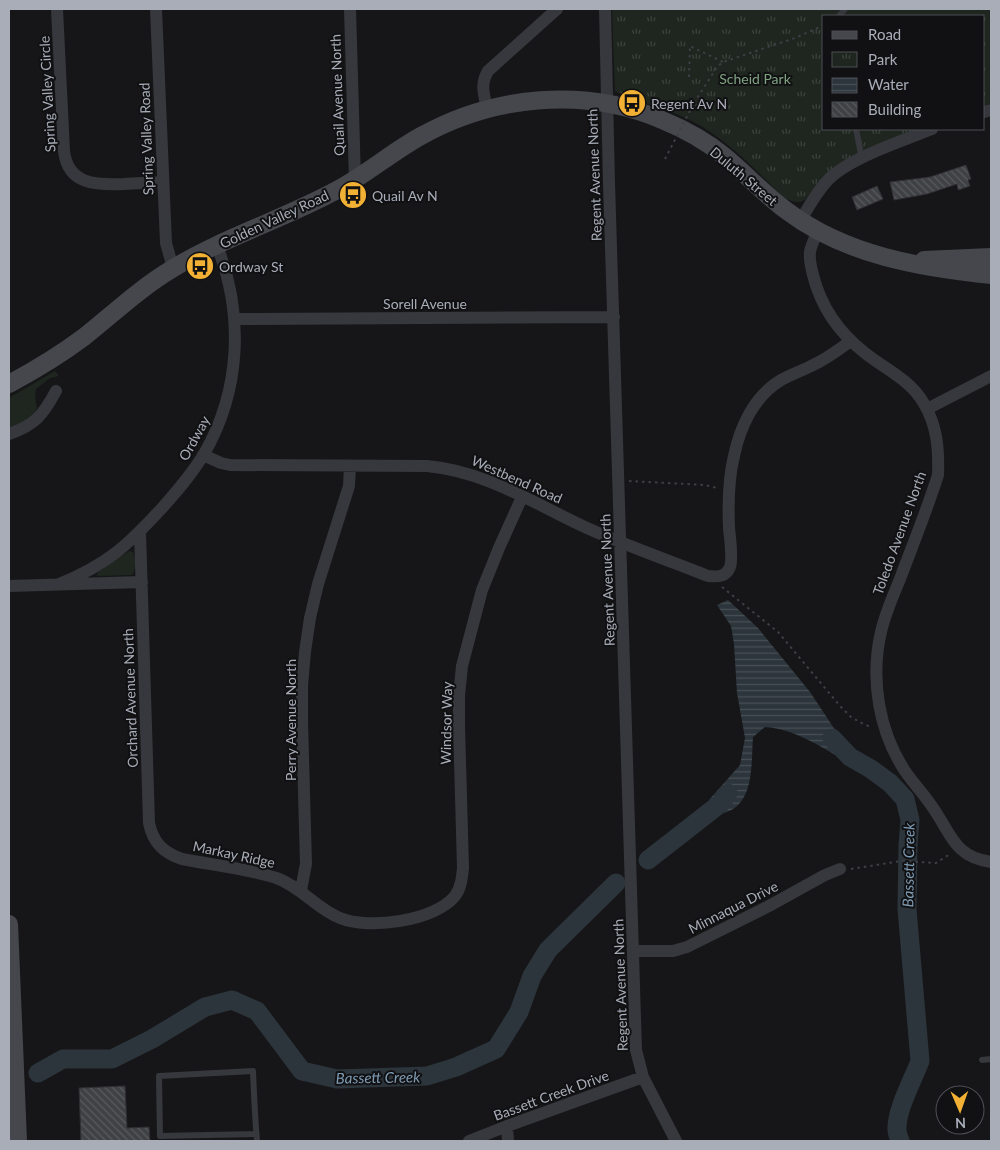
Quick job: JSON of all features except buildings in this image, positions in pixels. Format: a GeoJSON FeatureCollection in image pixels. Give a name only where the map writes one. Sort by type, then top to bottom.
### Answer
{"type":"FeatureCollection","features":[{"type":"Feature","properties":{"kind":"street","name":"Spring Valley Circle"},"geometry":{"type":"LineString","coordinates":[[57,9],[64,151],[65,160],[70,170],[86,182],[100,185],[163,182]]}},
{"type":"Feature","properties":{"kind":"street","name":"Spring Valley Road"},"geometry":{"type":"LineString","coordinates":[[156,9],[166,243],[173,268]]}},
{"type":"Feature","properties":{"kind":"street","name":"Quail Avenue North"},"geometry":{"type":"LineString","coordinates":[[350,9],[355,180]]}},
{"type":"Feature","properties":{"kind":"street"},"geometry":{"type":"LineString","coordinates":[[487,108],[482,88],[488,72],[557,9]]}},
{"type":"Feature","properties":{"kind":"street","name":"Regent Avenue North"},"geometry":{"type":"LineString","coordinates":[[605,9],[636,1050],[643,1078],[676,1141]]}},
{"type":"Feature","properties":{"kind":"street","name":"Duluth Street"},"geometry":{"type":"LineString","coordinates":[[487,108],[542,100],[570,99],[627,107],[662,119],[693,134],[723,155],[768,196],[801,220],[836,241],[876,255],[946,271],[991,275]]}},
{"type":"Feature","properties":{"kind":"street","name":"Golden Valley Road"},"geometry":{"type":"LineString","coordinates":[[9,384],[38,368],[83,337],[143,288],[173,268],[327,196],[355,180],[421,136],[487,108]]}},
{"type":"Feature","properties":{"kind":"street"},"geometry":{"type":"LineString","coordinates":[[801,220],[828,180],[840,170],[862,158],[930,130]]}},
{"type":"Feature","properties":{"kind":"street","name":"Toledo Avenue North"},"geometry":{"type":"LineString","coordinates":[[818,231],[811,246],[810,259],[819,298],[832,319],[851,341],[910,386],[927,409],[938,436],[938,475],[889,606],[881,633],[877,662],[877,691],[882,719],[892,746],[905,771],[938,815],[960,849],[985,861]]}},
{"type":"Feature","properties":{"kind":"street","name":"Ordway"},"geometry":{"type":"LineString","coordinates":[[59,584],[88,572],[106,561],[140,532],[180,487],[203,455],[218,425],[230,394],[234,360],[235,319],[227,274],[217,246]]}},
{"type":"Feature","properties":{"kind":"street","name":"Duluth Street"},"geometry":{"type":"LineString","coordinates":[[908,262],[991,257]]}},
{"type":"Feature","properties":{"kind":"street","name":"Sorell Avenue"},"geometry":{"type":"LineString","coordinates":[[235,319],[614,318]]}},
{"type":"Feature","properties":{"kind":"street"},"geometry":{"type":"LineString","coordinates":[[718,578],[724,575],[730,566],[729,481],[734,455],[743,427],[752,408],[766,392],[780,381],[816,364],[851,341]]}},
{"type":"Feature","properties":{"kind":"street"},"geometry":{"type":"LineString","coordinates":[[927,409],[991,376]]}},
{"type":"Feature","properties":{"kind":"street"},"geometry":{"type":"LineString","coordinates":[[9,434],[39,419],[56,391]]}},
{"type":"Feature","properties":{"kind":"street","name":"Westbend Road"},"geometry":{"type":"LineString","coordinates":[[203,455],[221,464],[230,465],[427,466],[447,468],[486,480],[589,529],[708,576],[718,578]]}},
{"type":"Feature","properties":{"kind":"street","name":"Perry Avenue North"},"geometry":{"type":"LineString","coordinates":[[301,890],[306,864],[302,712],[305,652],[318,584],[349,486],[350,466]]}},
{"type":"Feature","properties":{"kind":"street","name":"Windsor Way"},"geometry":{"type":"LineString","coordinates":[[454,898],[460,888],[463,868],[459,725],[462,666],[482,590],[522,497]]}},
{"type":"Feature","properties":{"kind":"street","name":"Orchard Avenue North"},"geometry":{"type":"LineString","coordinates":[[140,532],[149,823],[155,841],[170,855]]}},
{"type":"Feature","properties":{"kind":"street","name":"Ordway"},"geometry":{"type":"LineString","coordinates":[[9,586],[142,582]]}},
{"type":"Feature","properties":{"kind":"street","name":"Markay Ridge"},"geometry":{"type":"LineString","coordinates":[[170,855],[278,879],[301,890],[333,915],[349,921],[366,924],[406,919],[427,914],[444,906],[454,898]]}},
{"type":"Feature","properties":{"kind":"street","name":"Minnaqua Drive"},"geometry":{"type":"LineString","coordinates":[[633,951],[687,948],[840,869]]}},
{"type":"Feature","properties":{"kind":"street"},"geometry":{"type":"LineString","coordinates":[[9,924],[18,1141]]}},
{"type":"Feature","properties":{"kind":"street","name":"Bassett Creek Drive"},"geometry":{"type":"LineString","coordinates":[[469,1141],[643,1078]]}},
{"type":"Feature","properties":{"kind":"street"},"geometry":{"type":"LineString","coordinates":[[507,1126],[508,1141]]}},
{"type":"Feature","properties":{"kind":"lane"},"geometry":{"type":"LineString","coordinates":[[856,130],[862,158]]}},
{"type":"Feature","properties":{"kind":"lane"},"geometry":{"type":"LineString","coordinates":[[982,1060],[991,1059]]}},
{"type":"Feature","properties":{"kind":"lane"},"geometry":{"type":"LineString","coordinates":[[256,1134],[160,1136],[159,1076],[253,1071],[257,1141]]}},
{"type":"Feature","properties":{"kind":"path"},"geometry":{"type":"LineString","coordinates":[[665,159],[694,103],[717,67],[723,62],[795,38],[822,26]]}},
{"type":"Feature","properties":{"kind":"path"},"geometry":{"type":"LineString","coordinates":[[689,77],[690,46],[723,62]]}},
{"type":"Feature","properties":{"kind":"path"},"geometry":{"type":"LineString","coordinates":[[628,481],[705,485],[717,488],[719,497]]}},
{"type":"Feature","properties":{"kind":"path"},"geometry":{"type":"LineString","coordinates":[[718,578],[719,585],[778,632],[851,718],[876,728]]}},
{"type":"Feature","properties":{"kind":"path"},"geometry":{"type":"LineString","coordinates":[[840,869],[901,861],[936,863],[950,854],[946,847]]}},
{"type":"Feature","properties":{"kind":"green space","name":"Scheid Park"},"geometry":{"type":"Polygon","coordinates":[[[612,9],[991,9],[991,103],[985,106],[985,15],[822,15],[822,130],[914,130],[840,163],[831,170],[805,200],[799,202],[783,197],[740,155],[703,127],[681,116],[615,91],[612,9]]]}},
{"type":"Feature","properties":{"kind":"green space"},"geometry":{"type":"Polygon","coordinates":[[[55,371],[59,376],[50,378],[36,389],[37,409],[24,421],[9,427],[9,398],[55,371]]]}},
{"type":"Feature","properties":{"kind":"green space"},"geometry":{"type":"Polygon","coordinates":[[[129,551],[133,552],[135,557],[135,567],[132,575],[97,576],[98,572],[129,551]]]}},
{"type":"Feature","properties":{"kind":"water"},"geometry":{"type":"Polygon","coordinates":[[[728,600],[758,628],[810,692],[851,754],[846,761],[797,735],[776,728],[765,727],[753,737],[750,780],[743,799],[736,807],[727,812],[711,815],[709,800],[740,765],[745,738],[737,693],[731,626],[717,605],[728,600]]]}},
{"type":"Feature","properties":{"kind":"waterway","name":"Bassett Creek"},"geometry":{"type":"LineString","coordinates":[[832,738],[850,757],[890,783],[905,799],[910,820],[907,909],[920,1061],[899,1113],[897,1130],[900,1141]]}},
{"type":"Feature","properties":{"kind":"waterway","name":"Bassett Creek"},"geometry":{"type":"LineString","coordinates":[[648,860],[721,803],[728,793]]}},
{"type":"Feature","properties":{"kind":"waterway","name":"Bassett Creek"},"geometry":{"type":"LineString","coordinates":[[38,1073],[63,1059],[112,1059],[152,1039],[205,1007],[232,1000],[257,1011],[302,1071],[337,1079],[427,1076],[456,1067],[496,1049],[519,1012],[532,976],[548,950],[616,883]]}},
{"type":"Feature","properties":{"kind":"place","name":"Regent Av N"},"geometry":{"type":"Point","coordinates":[632,103]}},
{"type":"Feature","properties":{"kind":"place","name":"Quail Av N"},"geometry":{"type":"Point","coordinates":[353,195]}},
{"type":"Feature","properties":{"kind":"place","name":"Ordway St"},"geometry":{"type":"Point","coordinates":[200,266]}}]}
